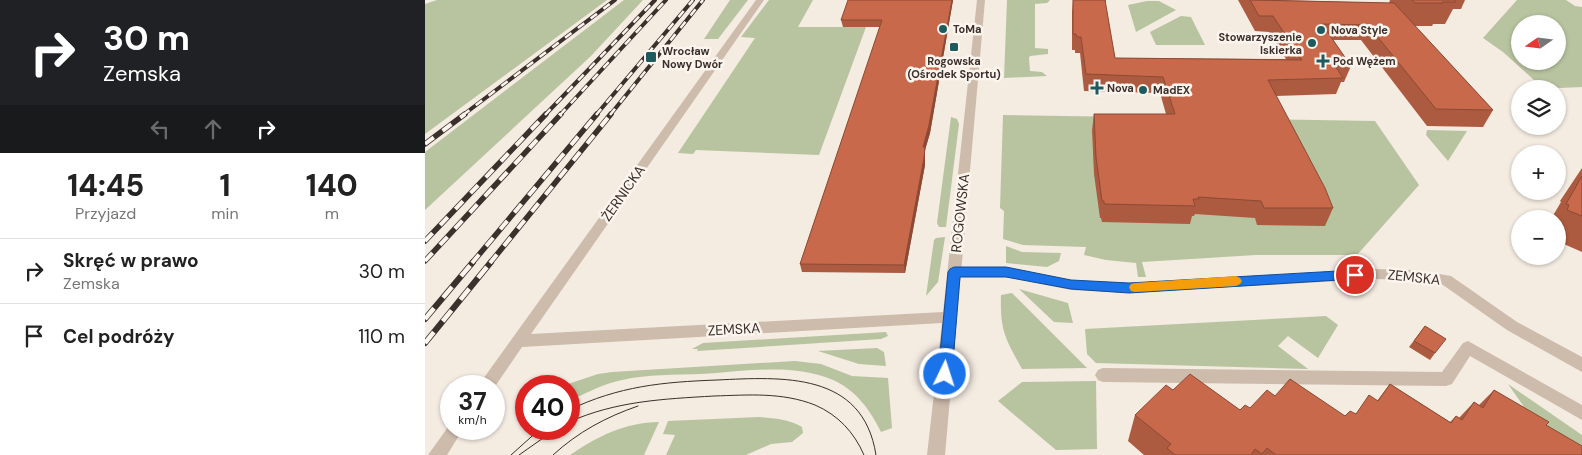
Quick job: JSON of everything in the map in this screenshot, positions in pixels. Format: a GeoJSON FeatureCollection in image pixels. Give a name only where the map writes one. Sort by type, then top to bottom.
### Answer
{"type":"FeatureCollection","features":[{"type":"Feature","properties":{"kind":"street","name":"ŻERNICKA"},"geometry":{"type":"LineString","coordinates":[[494,375],[760,0]]}},
{"type":"Feature","properties":{"kind":"street","name":"ROGOWSKA"},"geometry":{"type":"LineString","coordinates":[[936,455],[981,0]]}},
{"type":"Feature","properties":{"kind":"street","name":"ZEMSKA"},"geometry":{"type":"LineString","coordinates":[[954,272],[1006,272],[1071,285],[1129,288],[1374,274],[1415,275],[1446,280],[1512,326],[1582,365]]}},
{"type":"Feature","properties":{"kind":"street","name":"ZEMSKA"},"geometry":{"type":"LineString","coordinates":[[519,341],[949,317]]}},
{"type":"Feature","properties":{"kind":"street"},"geometry":{"type":"LineString","coordinates":[[1103,374],[1446,379],[1468,347],[1582,413]]}},
{"type":"Feature","properties":{"kind":"street"},"geometry":{"type":"LineString","coordinates":[[437,455],[447,440]]}},
{"type":"Feature","properties":{"kind":"green space"},"geometry":{"type":"Polygon","coordinates":[[[437,0],[607,0],[425,134],[425,4],[437,0]]]}},
{"type":"Feature","properties":{"kind":"green space"},"geometry":{"type":"Polygon","coordinates":[[[624,0],[643,0],[591,56],[425,210],[425,152],[624,0]]]}},
{"type":"Feature","properties":{"kind":"green space"},"geometry":{"type":"Polygon","coordinates":[[[730,0],[748,0],[718,39],[704,39],[730,0]]]}},
{"type":"Feature","properties":{"kind":"green space"},"geometry":{"type":"Polygon","coordinates":[[[769,0],[813,0],[798,27],[866,27],[819,155],[696,150],[693,154],[678,153],[755,38],[741,37],[769,0]]]}},
{"type":"Feature","properties":{"kind":"green space"},"geometry":{"type":"Polygon","coordinates":[[[1007,0],[1050,0],[1047,3],[1035,4],[1035,48],[1048,49],[1048,54],[1030,56],[1029,58],[1030,71],[1042,72],[1047,76],[1004,78],[1007,0]]]}},
{"type":"Feature","properties":{"kind":"green space"},"geometry":{"type":"Polygon","coordinates":[[[1517,0],[1566,0],[1575,6],[1582,7],[1582,87],[1566,88],[1566,80],[1534,80],[1523,70],[1566,70],[1566,15],[1511,15],[1511,59],[1483,38],[1517,0]]]}},
{"type":"Feature","properties":{"kind":"green space"},"geometry":{"type":"Polygon","coordinates":[[[1147,1],[1159,1],[1176,10],[1136,32],[1128,5],[1147,1]]]}},
{"type":"Feature","properties":{"kind":"green space"},"geometry":{"type":"Polygon","coordinates":[[[1181,16],[1191,17],[1205,45],[1156,45],[1150,32],[1181,16]]]}},
{"type":"Feature","properties":{"kind":"green space"},"geometry":{"type":"Polygon","coordinates":[[[1003,115],[1375,121],[1419,185],[1357,255],[1256,255],[1142,262],[1146,277],[1138,277],[1136,263],[1106,260],[1084,255],[1086,247],[1023,245],[1003,239],[1004,211],[1000,208],[1003,115]]]}},
{"type":"Feature","properties":{"kind":"green space"},"geometry":{"type":"Polygon","coordinates":[[[951,117],[957,119],[959,124],[946,227],[939,227],[937,223],[951,117]]]}},
{"type":"Feature","properties":{"kind":"green space"},"geometry":{"type":"Polygon","coordinates":[[[1427,130],[1467,131],[1448,161],[1426,135],[1427,130]]]}},
{"type":"Feature","properties":{"kind":"green space"},"geometry":{"type":"Polygon","coordinates":[[[945,237],[938,282],[926,296],[934,240],[945,237]]]}},
{"type":"Feature","properties":{"kind":"green space"},"geometry":{"type":"Polygon","coordinates":[[[1006,246],[1022,252],[1061,253],[1059,261],[1047,267],[1006,263],[1006,246]]]}},
{"type":"Feature","properties":{"kind":"green space"},"geometry":{"type":"Polygon","coordinates":[[[1019,289],[1068,303],[1073,323],[1054,322],[1019,289]]]}},
{"type":"Feature","properties":{"kind":"green space"},"geometry":{"type":"Polygon","coordinates":[[[1012,293],[1087,368],[1022,369],[1005,334],[1001,317],[1001,295],[1012,293]]]}},
{"type":"Feature","properties":{"kind":"green space"},"geometry":{"type":"Polygon","coordinates":[[[1326,316],[1338,325],[1318,358],[1288,336],[1278,346],[1308,369],[1096,363],[1087,354],[1085,329],[1326,316]]]}},
{"type":"Feature","properties":{"kind":"green space"},"geometry":{"type":"Polygon","coordinates":[[[886,332],[888,336],[881,339],[697,351],[698,349],[692,349],[703,343],[886,332]]]}},
{"type":"Feature","properties":{"kind":"green space"},"geometry":{"type":"Polygon","coordinates":[[[877,348],[884,352],[886,366],[859,364],[818,351],[877,348]]]}},
{"type":"Feature","properties":{"kind":"green space"},"geometry":{"type":"Polygon","coordinates":[[[795,361],[821,364],[852,376],[888,378],[892,428],[881,432],[873,416],[849,389],[817,374],[801,371],[768,370],[642,377],[608,384],[580,396],[580,380],[612,372],[795,361]]]}},
{"type":"Feature","properties":{"kind":"green space"},"geometry":{"type":"Polygon","coordinates":[[[1096,381],[1097,449],[1056,450],[998,401],[1022,382],[1096,381]]]}},
{"type":"Feature","properties":{"kind":"green space"},"geometry":{"type":"Polygon","coordinates":[[[1508,384],[1582,435],[1582,455],[1531,417],[1508,384]]]}},
{"type":"Feature","properties":{"kind":"green space"},"geometry":{"type":"Polygon","coordinates":[[[759,417],[792,422],[802,427],[803,433],[792,442],[771,444],[746,455],[666,455],[675,435],[663,434],[668,421],[759,417]]]}},
{"type":"Feature","properties":{"kind":"green space"},"geometry":{"type":"Polygon","coordinates":[[[659,422],[644,455],[570,455],[590,442],[612,432],[635,425],[659,422]]]}},
{"type":"Feature","properties":{"kind":"building"},"geometry":{"type":"Polygon","coordinates":[[[848,0],[952,0],[929,125],[923,147],[925,147],[924,158],[904,265],[800,264],[882,20],[841,20],[848,0]]]}},
{"type":"Feature","properties":{"kind":"building"},"geometry":{"type":"Polygon","coordinates":[[[1073,0],[1105,0],[1115,58],[1302,60],[1273,16],[1259,16],[1250,0],[1394,3],[1493,110],[1436,109],[1368,25],[1322,24],[1351,66],[1335,66],[1343,78],[1268,80],[1325,188],[1333,208],[1264,208],[1261,201],[1198,197],[1199,199],[1193,199],[1195,206],[1104,204],[1096,157],[1094,114],[1175,114],[1163,77],[1086,74],[1081,37],[1073,34],[1073,0]]]}},
{"type":"Feature","properties":{"kind":"building"},"geometry":{"type":"Polygon","coordinates":[[[1412,0],[1454,0],[1456,2],[1415,3],[1412,0]]]}},
{"type":"Feature","properties":{"kind":"building"},"geometry":{"type":"Polygon","coordinates":[[[1582,176],[1582,216],[1567,210],[1569,205],[1566,204],[1582,176]]]}},
{"type":"Feature","properties":{"kind":"building"},"geometry":{"type":"Polygon","coordinates":[[[1425,326],[1446,339],[1435,353],[1414,341],[1425,326]]]}},
{"type":"Feature","properties":{"kind":"building"},"geometry":{"type":"Polygon","coordinates":[[[1190,374],[1240,410],[1245,405],[1250,408],[1267,390],[1275,396],[1290,379],[1345,416],[1350,411],[1356,414],[1369,395],[1378,401],[1390,384],[1451,423],[1456,416],[1462,420],[1474,402],[1483,408],[1494,390],[1549,422],[1546,425],[1582,446],[1582,455],[1276,455],[1267,448],[1262,454],[1255,449],[1251,455],[1175,455],[1167,448],[1171,444],[1135,415],[1166,385],[1173,390],[1190,374]]]}},
{"type":"Feature","properties":{"kind":"tram line"},"geometry":{"type":"LineString","coordinates":[[580,405],[624,390],[660,384],[742,379],[792,380],[816,385],[837,394],[855,407],[868,428],[876,455]]}},
{"type":"Feature","properties":{"kind":"tram line"},"geometry":{"type":"LineString","coordinates":[[580,418],[622,405],[658,400],[739,395],[778,396],[815,405],[831,414],[850,432],[864,455]]}},
{"type":"Feature","properties":{"kind":"tram line"},"geometry":{"type":"LineString","coordinates":[[553,455],[572,439],[593,426],[638,406]]}},
{"type":"Feature","properties":{"kind":"tram line"},"geometry":{"type":"LineString","coordinates":[[511,455],[528,440]]}},
{"type":"Feature","properties":{"kind":"tram line"},"geometry":{"type":"LineString","coordinates":[[519,455],[540,440]]}},
{"type":"Feature","properties":{"kind":"railway"},"geometry":{"type":"LineString","coordinates":[[463,115],[615,0]]}},
{"type":"Feature","properties":{"kind":"railway"},"geometry":{"type":"LineString","coordinates":[[545,115],[655,0]]}},
{"type":"Feature","properties":{"kind":"railway"},"geometry":{"type":"LineString","coordinates":[[560,115],[666,0]]}},
{"type":"Feature","properties":{"kind":"railway"},"geometry":{"type":"LineString","coordinates":[[596,115],[693,0]]}},
{"type":"Feature","properties":{"kind":"railway"},"geometry":{"type":"LineString","coordinates":[[610,115],[703,0]]}},
{"type":"Feature","properties":{"kind":"railway"},"geometry":{"type":"LineString","coordinates":[[425,144],[465,114]]}},
{"type":"Feature","properties":{"kind":"railway"},"geometry":{"type":"LineString","coordinates":[[425,241],[546,114]]}},
{"type":"Feature","properties":{"kind":"railway"},"geometry":{"type":"LineString","coordinates":[[425,261],[561,114]]}},
{"type":"Feature","properties":{"kind":"railway"},"geometry":{"type":"LineString","coordinates":[[472,263],[597,114]]}},
{"type":"Feature","properties":{"kind":"railway"},"geometry":{"type":"LineString","coordinates":[[490,263],[611,114]]}},
{"type":"Feature","properties":{"kind":"railway"},"geometry":{"type":"LineString","coordinates":[[425,319],[473,262]]}},
{"type":"Feature","properties":{"kind":"railway"},"geometry":{"type":"LineString","coordinates":[[425,343],[491,262]]}},
{"type":"Feature","properties":{"kind":"slow traffic"},"geometry":{"type":"LineString","coordinates":[[1135,287],[1236,281]]}},
{"type":"Feature","properties":{"kind":"place","name":"ToMa"},"geometry":{"type":"Point","coordinates":[943,29]}},
{"type":"Feature","properties":{"kind":"place","name":"Nova Style"},"geometry":{"type":"Point","coordinates":[1321,30]}},
{"type":"Feature","properties":{"kind":"place","name":"Stowarzyszenie Iskierka"},"geometry":{"type":"Point","coordinates":[1312,43]}},
{"type":"Feature","properties":{"kind":"place","name":"Rogowska (Ośrodek Sportu)"},"geometry":{"type":"Point","coordinates":[954,47]}},
{"type":"Feature","properties":{"kind":"place","name":"Wrocław Nowy Dwór"},"geometry":{"type":"Point","coordinates":[651,57]}},
{"type":"Feature","properties":{"kind":"place","name":"Pod Wężem"},"geometry":{"type":"Point","coordinates":[1323,61]}},
{"type":"Feature","properties":{"kind":"place","name":"Nova"},"geometry":{"type":"Point","coordinates":[1097,88]}},
{"type":"Feature","properties":{"kind":"place","name":"MadEX"},"geometry":{"type":"Point","coordinates":[1143,90]}},
{"type":"Feature","properties":{"kind":"route"},"geometry":{"type":"LineString","coordinates":[[945,374],[954,272],[1006,272],[1025,274],[1071,285],[1129,288],[1355,275]]}}]}
